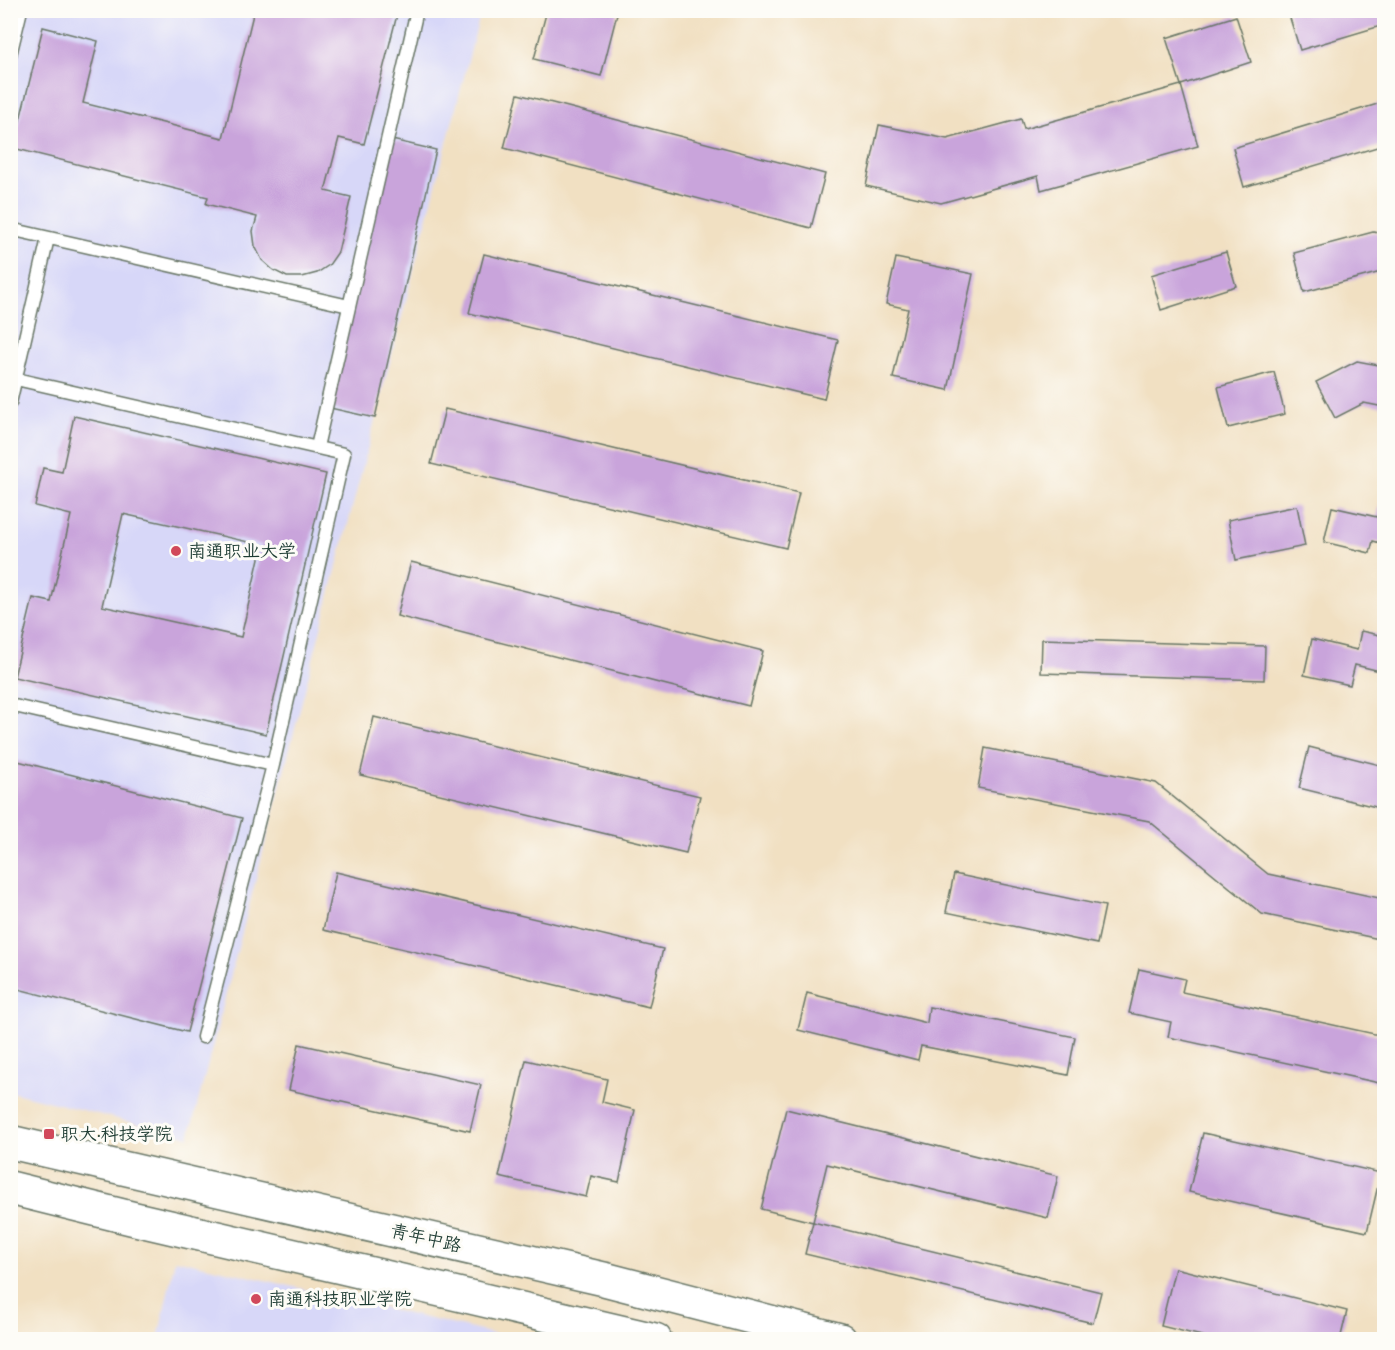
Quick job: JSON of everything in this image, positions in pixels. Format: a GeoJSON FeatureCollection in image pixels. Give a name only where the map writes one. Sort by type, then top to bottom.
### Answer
{"type":"FeatureCollection","features":[{"type":"Feature","properties":{"kind":"main road","name":"青年中路"},"geometry":{"type":"LineString","coordinates":[[10,1142],[604,1279],[840,1340]]}},
{"type":"Feature","properties":{"kind":"main road"},"geometry":{"type":"LineString","coordinates":[[10,1188],[655,1340]]}},
{"type":"Feature","properties":{"kind":"lane"},"geometry":{"type":"LineString","coordinates":[[10,55],[21,10]]}},
{"type":"Feature","properties":{"kind":"lane"},"geometry":{"type":"LineString","coordinates":[[316,447],[417,10]]}},
{"type":"Feature","properties":{"kind":"lane"},"geometry":{"type":"LineString","coordinates":[[10,229],[349,306]]}},
{"type":"Feature","properties":{"kind":"lane"},"geometry":{"type":"LineString","coordinates":[[10,402],[48,238]]}},
{"type":"Feature","properties":{"kind":"lane"},"geometry":{"type":"LineString","coordinates":[[16,379],[344,454],[273,765],[203,1037]]}},
{"type":"Feature","properties":{"kind":"lane"},"geometry":{"type":"LineString","coordinates":[[10,705],[273,765]]}},
{"type":"Feature","properties":{"kind":"shaded area","name":"南通职业大学"},"geometry":{"type":"Polygon","coordinates":[[[10,11],[481,11],[189,1137],[11,1092],[10,11]]]}},
{"type":"Feature","properties":{"kind":"shaded area","name":"南通科技职业学院"},"geometry":{"type":"Polygon","coordinates":[[[175,1259],[515,1339],[158,1339],[175,1259]]]}},
{"type":"Feature","properties":{"kind":"building"},"geometry":{"type":"Polygon","coordinates":[[[254,10],[398,11],[364,144],[339,138],[325,191],[351,197],[338,252],[329,265],[317,273],[302,277],[287,277],[273,270],[262,260],[255,246],[253,231],[257,217],[206,204],[208,197],[13,148],[43,27],[98,41],[83,103],[223,138],[254,10]]]}},
{"type":"Feature","properties":{"kind":"building"},"geometry":{"type":"Polygon","coordinates":[[[547,10],[618,10],[601,76],[534,59],[547,10]]]}},
{"type":"Feature","properties":{"kind":"building"},"geometry":{"type":"Polygon","coordinates":[[[1295,10],[1384,10],[1384,25],[1300,50],[1288,12],[1295,10]]]}},
{"type":"Feature","properties":{"kind":"building"},"geometry":{"type":"Polygon","coordinates":[[[1236,16],[1251,62],[1181,85],[1166,38],[1236,16]]]}},
{"type":"Feature","properties":{"kind":"building"},"geometry":{"type":"Polygon","coordinates":[[[1181,85],[1198,146],[1041,190],[1038,176],[941,203],[866,186],[879,125],[947,139],[1021,119],[1024,129],[1181,85]]]}},
{"type":"Feature","properties":{"kind":"building"},"geometry":{"type":"Polygon","coordinates":[[[518,94],[825,174],[811,228],[504,148],[518,94]]]}},
{"type":"Feature","properties":{"kind":"building"},"geometry":{"type":"Polygon","coordinates":[[[1384,102],[1384,145],[1244,187],[1233,148],[1384,102]]]}},
{"type":"Feature","properties":{"kind":"building"},"geometry":{"type":"Polygon","coordinates":[[[392,140],[436,150],[375,418],[330,408],[392,140]]]}},
{"type":"Feature","properties":{"kind":"building"},"geometry":{"type":"Polygon","coordinates":[[[1373,232],[1384,234],[1384,274],[1377,273],[1304,292],[1294,253],[1373,232]]]}},
{"type":"Feature","properties":{"kind":"building"},"geometry":{"type":"Polygon","coordinates":[[[1226,252],[1236,286],[1161,310],[1151,275],[1226,252]]]}},
{"type":"Feature","properties":{"kind":"building"},"geometry":{"type":"Polygon","coordinates":[[[484,254],[838,340],[824,399],[469,313],[484,254]]]}},
{"type":"Feature","properties":{"kind":"building"},"geometry":{"type":"Polygon","coordinates":[[[896,258],[973,274],[948,390],[893,378],[908,309],[886,304],[896,258]]]}},
{"type":"Feature","properties":{"kind":"building"},"geometry":{"type":"Polygon","coordinates":[[[1357,361],[1384,366],[1384,407],[1364,403],[1335,418],[1316,382],[1357,361]]]}},
{"type":"Feature","properties":{"kind":"building"},"geometry":{"type":"Polygon","coordinates":[[[1274,372],[1285,414],[1228,428],[1218,387],[1274,372]]]}},
{"type":"Feature","properties":{"kind":"building"},"geometry":{"type":"Polygon","coordinates":[[[445,409],[799,493],[786,548],[431,464],[445,409]]]}},
{"type":"Feature","properties":{"kind":"building"},"geometry":{"type":"Polygon","coordinates":[[[74,416],[326,474],[266,734],[14,677],[33,598],[51,602],[71,515],[35,506],[43,468],[62,472],[74,416]],[[123,514],[102,606],[241,637],[262,545],[123,514]]]}},
{"type":"Feature","properties":{"kind":"building"},"geometry":{"type":"Polygon","coordinates":[[[1381,501],[1384,501],[1384,544],[1373,541],[1370,553],[1324,542],[1332,507],[1377,517],[1381,501]]]}},
{"type":"Feature","properties":{"kind":"building"},"geometry":{"type":"Polygon","coordinates":[[[1297,506],[1305,546],[1236,560],[1228,520],[1297,506]]]}},
{"type":"Feature","properties":{"kind":"building"},"geometry":{"type":"Polygon","coordinates":[[[411,562],[763,651],[749,706],[397,616],[411,562]]]}},
{"type":"Feature","properties":{"kind":"building"},"geometry":{"type":"Polygon","coordinates":[[[1361,631],[1384,636],[1384,672],[1355,665],[1350,685],[1304,675],[1312,639],[1357,650],[1361,631]]]}},
{"type":"Feature","properties":{"kind":"building"},"geometry":{"type":"Polygon","coordinates":[[[1042,639],[1265,646],[1264,680],[1041,673],[1042,639]]]}},
{"type":"Feature","properties":{"kind":"building"},"geometry":{"type":"Polygon","coordinates":[[[374,717],[700,796],[686,853],[360,775],[374,717]]]}},
{"type":"Feature","properties":{"kind":"building"},"geometry":{"type":"Polygon","coordinates":[[[1309,747],[1384,766],[1384,809],[1299,788],[1309,747]]]}},
{"type":"Feature","properties":{"kind":"building"},"geometry":{"type":"Polygon","coordinates":[[[985,748],[1156,783],[1268,874],[1384,899],[1384,940],[1262,914],[1149,821],[978,788],[985,748]]]}},
{"type":"Feature","properties":{"kind":"building"},"geometry":{"type":"Polygon","coordinates":[[[10,759],[242,818],[187,1032],[10,987],[10,759]]]}},
{"type":"Feature","properties":{"kind":"building"},"geometry":{"type":"Polygon","coordinates":[[[336,872],[663,949],[649,1007],[323,930],[336,872]]]}},
{"type":"Feature","properties":{"kind":"building"},"geometry":{"type":"Polygon","coordinates":[[[954,874],[1105,906],[1097,944],[946,912],[954,874]]]}},
{"type":"Feature","properties":{"kind":"building"},"geometry":{"type":"Polygon","coordinates":[[[1139,969],[1185,979],[1182,992],[1384,1036],[1384,1084],[1168,1037],[1171,1022],[1129,1013],[1139,969]]]}},
{"type":"Feature","properties":{"kind":"building"},"geometry":{"type":"Polygon","coordinates":[[[807,993],[927,1023],[929,1007],[1075,1037],[1068,1075],[921,1046],[918,1060],[798,1030],[807,993]]]}},
{"type":"Feature","properties":{"kind":"building"},"geometry":{"type":"Polygon","coordinates":[[[299,1044],[481,1085],[470,1131],[289,1090],[299,1044]]]}},
{"type":"Feature","properties":{"kind":"building"},"geometry":{"type":"Polygon","coordinates":[[[526,1060],[607,1079],[602,1102],[635,1110],[619,1182],[591,1176],[586,1197],[499,1177],[526,1060]]]}},
{"type":"Feature","properties":{"kind":"building"},"geometry":{"type":"Polygon","coordinates":[[[786,1109],[1058,1176],[1048,1218],[827,1164],[813,1222],[761,1209],[786,1109]]]}},
{"type":"Feature","properties":{"kind":"building"},"geometry":{"type":"Polygon","coordinates":[[[1203,1133],[1381,1173],[1367,1232],[1189,1192],[1203,1133]]]}},
{"type":"Feature","properties":{"kind":"building"},"geometry":{"type":"Polygon","coordinates":[[[813,1222],[1101,1292],[1093,1323],[805,1254],[813,1222]]]}},
{"type":"Feature","properties":{"kind":"building"},"geometry":{"type":"Polygon","coordinates":[[[1175,1268],[1347,1311],[1340,1340],[1218,1340],[1161,1326],[1175,1268]]]}},
{"type":"Feature","properties":{"kind":"place","name":"南通职业大学"},"geometry":{"type":"Point","coordinates":[176,551]}},
{"type":"Feature","properties":{"kind":"place","name":"职大·科技学院"},"geometry":{"type":"Point","coordinates":[49,1134]}},
{"type":"Feature","properties":{"kind":"place","name":"南通科技职业学院"},"geometry":{"type":"Point","coordinates":[256,1299]}}]}
